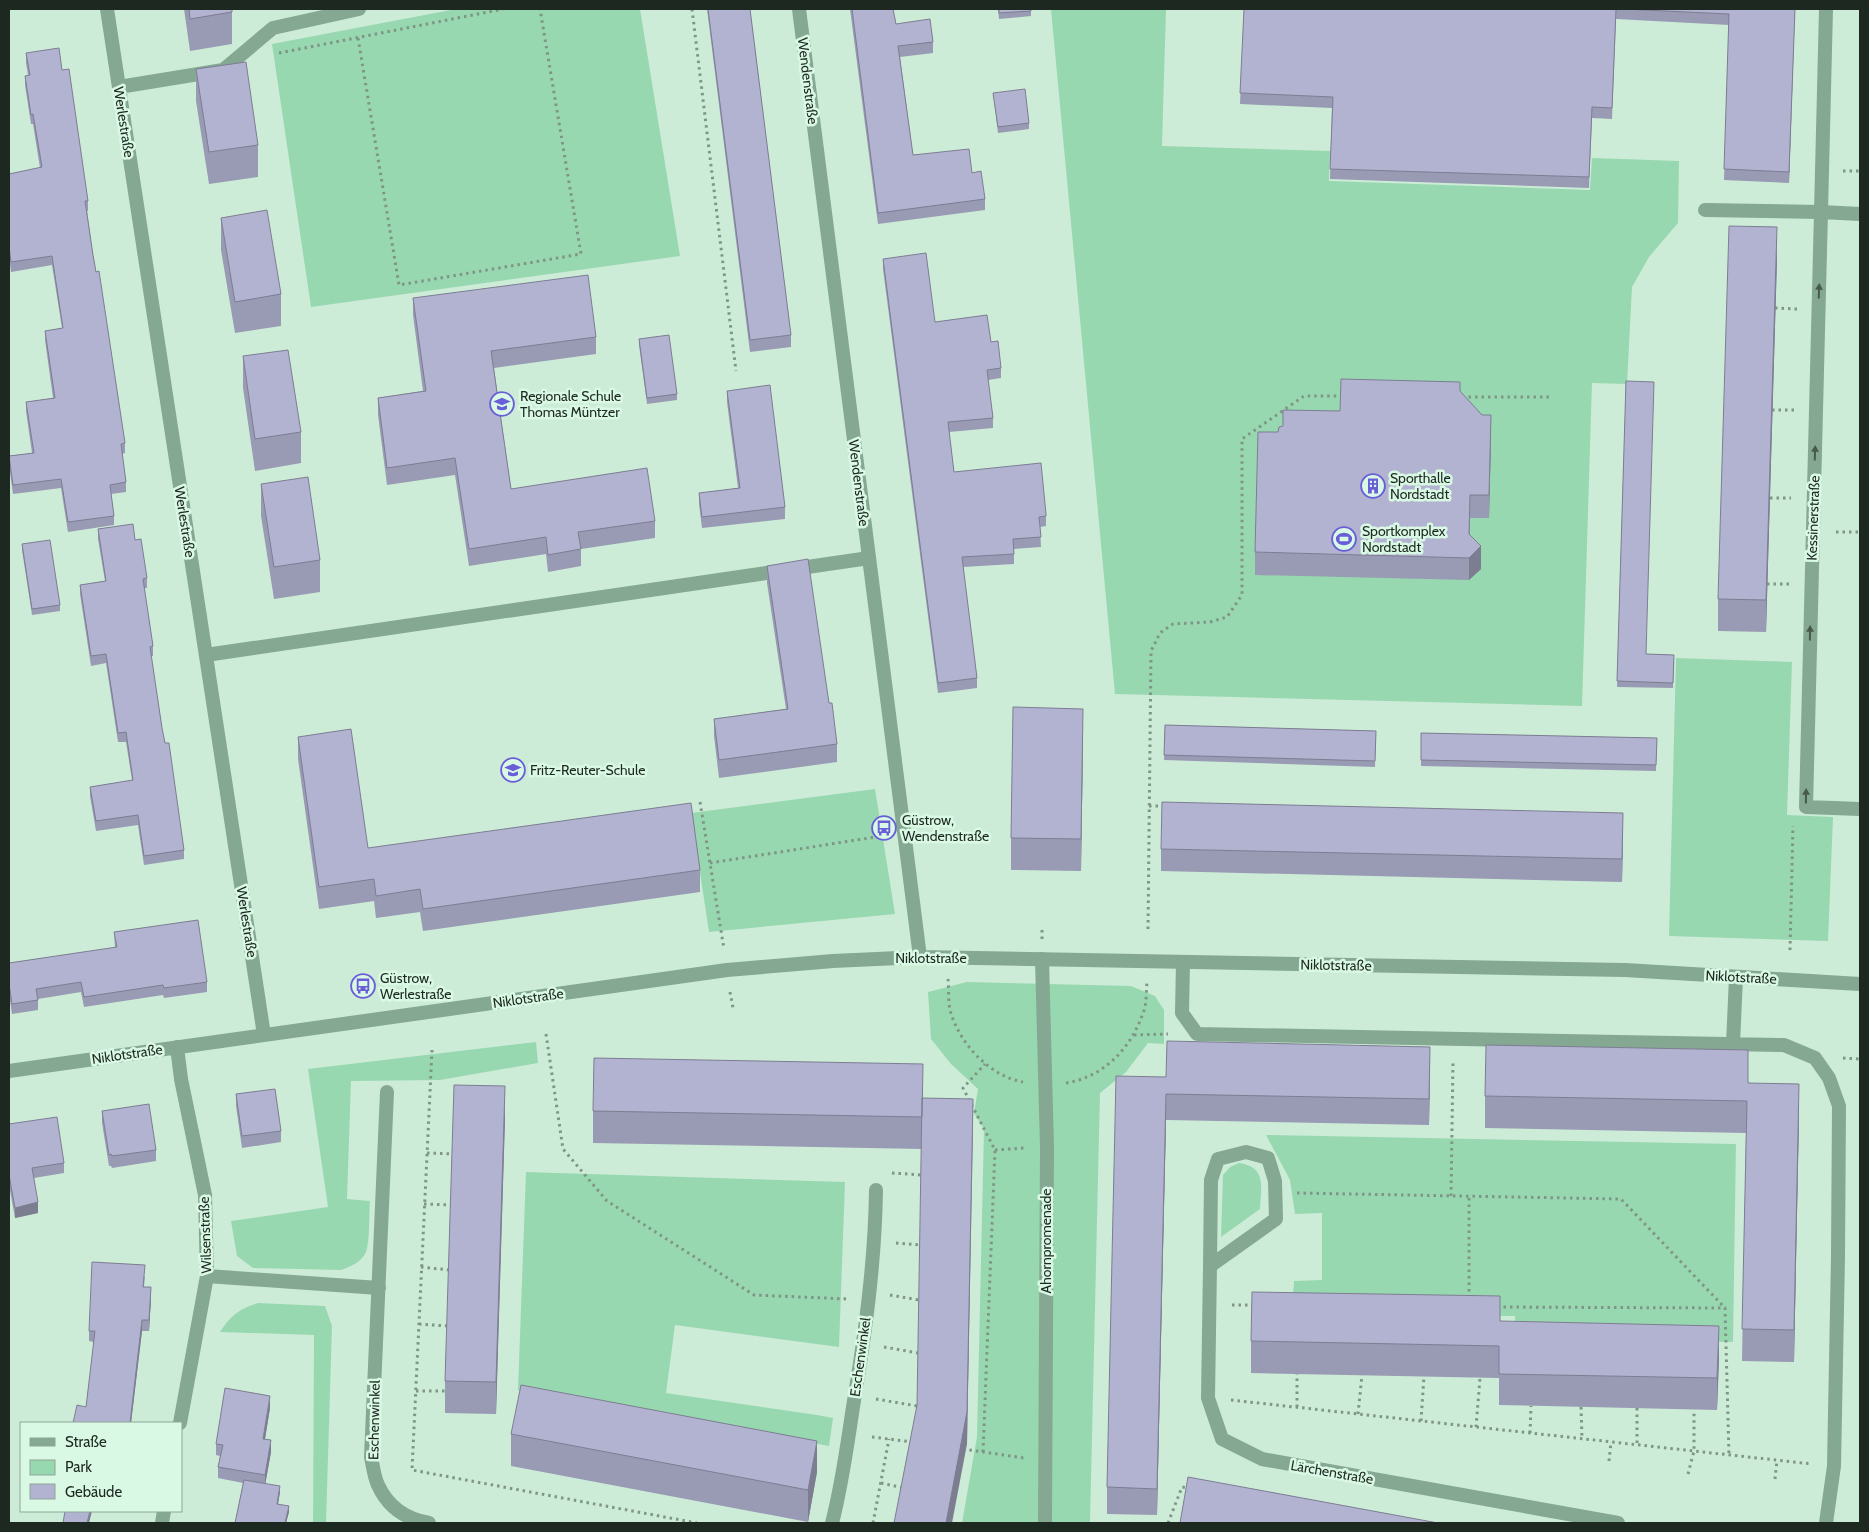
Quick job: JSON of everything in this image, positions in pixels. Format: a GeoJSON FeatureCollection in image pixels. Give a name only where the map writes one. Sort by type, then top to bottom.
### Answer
{"type":"FeatureCollection","features":[{"type":"Feature","properties":{"kind":"street","name":"Werlestraße"},"geometry":{"type":"LineString","coordinates":[[106,9],[264,1035]]}},
{"type":"Feature","properties":{"kind":"street"},"geometry":{"type":"LineString","coordinates":[[119,87],[223,70],[273,28],[359,9]]}},
{"type":"Feature","properties":{"kind":"street","name":"Wendenstraße"},"geometry":{"type":"LineString","coordinates":[[799,9],[920,957]]}},
{"type":"Feature","properties":{"kind":"street","name":"Kessinerstraße"},"geometry":{"type":"LineString","coordinates":[[1806,808],[1826,9]]}},
{"type":"Feature","properties":{"kind":"street"},"geometry":{"type":"LineString","coordinates":[[1705,210],[1860,214]]}},
{"type":"Feature","properties":{"kind":"street"},"geometry":{"type":"LineString","coordinates":[[206,655],[869,558]]}},
{"type":"Feature","properties":{"kind":"street"},"geometry":{"type":"LineString","coordinates":[[1806,808],[1860,809]]}},
{"type":"Feature","properties":{"kind":"street","name":"Niklotstraße"},"geometry":{"type":"LineString","coordinates":[[9,1071],[727,970],[833,961],[920,957],[1625,970],[1860,984]]}},
{"type":"Feature","properties":{"kind":"street","name":"Ahornpromenade"},"geometry":{"type":"LineString","coordinates":[[1042,960],[1047,1148],[1045,1523]]}},
{"type":"Feature","properties":{"kind":"street"},"geometry":{"type":"LineString","coordinates":[[1183,962],[1182,1013],[1198,1034],[1784,1045],[1815,1058],[1829,1078],[1839,1106],[1834,1466],[1826,1523]]}},
{"type":"Feature","properties":{"kind":"street"},"geometry":{"type":"LineString","coordinates":[[1734,1044],[1736,977]]}},
{"type":"Feature","properties":{"kind":"street","name":"Wilsenstraße"},"geometry":{"type":"LineString","coordinates":[[177,1047],[205,1195],[207,1276],[180,1422]]}},
{"type":"Feature","properties":{"kind":"street","name":"Eschenwinkel"},"geometry":{"type":"LineString","coordinates":[[387,1092],[371,1457],[377,1484],[396,1510],[415,1521],[429,1523]]}},
{"type":"Feature","properties":{"kind":"street","name":"Lärchenstraße"},"geometry":{"type":"LineString","coordinates":[[1210,1266],[1276,1219],[1275,1181],[1268,1158],[1246,1152],[1218,1159],[1211,1180],[1208,1398],[1222,1439],[1262,1459],[1618,1523]]}},
{"type":"Feature","properties":{"kind":"street","name":"Eschenwinkel"},"geometry":{"type":"LineString","coordinates":[[832,1523],[838,1498],[863,1344],[876,1220],[876,1190]]}},
{"type":"Feature","properties":{"kind":"street"},"geometry":{"type":"LineString","coordinates":[[207,1276],[379,1288]]}},
{"type":"Feature","properties":{"kind":"path"},"geometry":{"type":"LineString","coordinates":[[252,45],[267,56],[503,9]]}},
{"type":"Feature","properties":{"kind":"path"},"geometry":{"type":"LineString","coordinates":[[358,38],[399,284],[581,254],[540,9]]}},
{"type":"Feature","properties":{"kind":"path"},"geometry":{"type":"LineString","coordinates":[[692,9],[736,372]]}},
{"type":"Feature","properties":{"kind":"path"},"geometry":{"type":"LineString","coordinates":[[1148,929],[1151,651],[1160,633],[1173,624],[1210,622],[1227,617],[1242,596],[1242,439],[1304,396],[1353,396]]}},
{"type":"Feature","properties":{"kind":"path"},"geometry":{"type":"LineString","coordinates":[[1461,397],[1549,397]]}},
{"type":"Feature","properties":{"kind":"path"},"geometry":{"type":"LineString","coordinates":[[700,802],[733,1008]]}},
{"type":"Feature","properties":{"kind":"path"},"geometry":{"type":"LineString","coordinates":[[1149,806],[1169,806]]}},
{"type":"Feature","properties":{"kind":"path"},"geometry":{"type":"LineString","coordinates":[[1790,950],[1794,815],[1806,808]]}},
{"type":"Feature","properties":{"kind":"path"},"geometry":{"type":"LineString","coordinates":[[710,863],[904,833]]}},
{"type":"Feature","properties":{"kind":"path"},"geometry":{"type":"LineString","coordinates":[[546,1034],[563,1148],[607,1201],[754,1295],[868,1300]]}},
{"type":"Feature","properties":{"kind":"path"},"geometry":{"type":"LineString","coordinates":[[1134,1035],[1198,1034]]}},
{"type":"Feature","properties":{"kind":"path"},"geometry":{"type":"LineString","coordinates":[[1451,1196],[1453,1038]]}},
{"type":"Feature","properties":{"kind":"path"},"geometry":{"type":"LineString","coordinates":[[432,1050],[412,1470],[697,1523]]}},
{"type":"Feature","properties":{"kind":"path"},"geometry":{"type":"LineString","coordinates":[[983,1452],[995,1150],[962,1088],[985,1064]]}},
{"type":"Feature","properties":{"kind":"path"},"geometry":{"type":"LineString","coordinates":[[995,1150],[1047,1148]]}},
{"type":"Feature","properties":{"kind":"path"},"geometry":{"type":"LineString","coordinates":[[426,1153],[452,1154]]}},
{"type":"Feature","properties":{"kind":"path"},"geometry":{"type":"LineString","coordinates":[[1275,1192],[1621,1199],[1725,1308],[1729,1454]]}},
{"type":"Feature","properties":{"kind":"path"},"geometry":{"type":"LineString","coordinates":[[1469,1196],[1469,1306]]}},
{"type":"Feature","properties":{"kind":"path"},"geometry":{"type":"LineString","coordinates":[[424,1204],[451,1205]]}},
{"type":"Feature","properties":{"kind":"path"},"geometry":{"type":"LineString","coordinates":[[421,1267],[449,1270]]}},
{"type":"Feature","properties":{"kind":"path"},"geometry":{"type":"LineString","coordinates":[[1209,1305],[1259,1305]]}},
{"type":"Feature","properties":{"kind":"path"},"geometry":{"type":"LineString","coordinates":[[1488,1306],[1725,1308]]}},
{"type":"Feature","properties":{"kind":"path"},"geometry":{"type":"LineString","coordinates":[[419,1324],[448,1326]]}},
{"type":"Feature","properties":{"kind":"path"},"geometry":{"type":"LineString","coordinates":[[863,1344],[918,1353]]}},
{"type":"Feature","properties":{"kind":"path"},"geometry":{"type":"LineString","coordinates":[[1297,1374],[1297,1407]]}},
{"type":"Feature","properties":{"kind":"path"},"geometry":{"type":"LineString","coordinates":[[1358,1414],[1362,1375]]}},
{"type":"Feature","properties":{"kind":"path"},"geometry":{"type":"LineString","coordinates":[[1421,1421],[1424,1376]]}},
{"type":"Feature","properties":{"kind":"path"},"geometry":{"type":"LineString","coordinates":[[1476,1427],[1480,1378]]}},
{"type":"Feature","properties":{"kind":"path"},"geometry":{"type":"LineString","coordinates":[[416,1391],[446,1391]]}},
{"type":"Feature","properties":{"kind":"path"},"geometry":{"type":"LineString","coordinates":[[855,1396],[917,1406]]}},
{"type":"Feature","properties":{"kind":"path"},"geometry":{"type":"LineString","coordinates":[[1208,1398],[1834,1466]]}},
{"type":"Feature","properties":{"kind":"path"},"geometry":{"type":"LineString","coordinates":[[1530,1433],[1531,1406]]}},
{"type":"Feature","properties":{"kind":"path"},"geometry":{"type":"LineString","coordinates":[[1581,1407],[1582,1438]]}},
{"type":"Feature","properties":{"kind":"path"},"geometry":{"type":"LineString","coordinates":[[1637,1408],[1637,1444]]}},
{"type":"Feature","properties":{"kind":"path"},"geometry":{"type":"LineString","coordinates":[[1688,1474],[1694,1451],[1694,1410]]}},
{"type":"Feature","properties":{"kind":"path"},"geometry":{"type":"LineString","coordinates":[[849,1433],[917,1443]]}},
{"type":"Feature","properties":{"kind":"path"},"geometry":{"type":"LineString","coordinates":[[873,1523],[889,1439]]}},
{"type":"Feature","properties":{"kind":"path"},"geometry":{"type":"LineString","coordinates":[[1609,1461],[1611,1442]]}},
{"type":"Feature","properties":{"kind":"path"},"geometry":{"type":"LineString","coordinates":[[954,1448],[1045,1461]]}},
{"type":"Feature","properties":{"kind":"path"},"geometry":{"type":"LineString","coordinates":[[1775,1479],[1777,1460]]}},
{"type":"Feature","properties":{"kind":"path"},"geometry":{"type":"LineString","coordinates":[[881,1483],[907,1488]]}},
{"type":"Feature","properties":{"kind":"path"},"geometry":{"type":"LineString","coordinates":[[1168,1523],[1182,1487],[1191,1488]]}},
{"type":"Feature","properties":{"kind":"green space"},"geometry":{"type":"Polygon","coordinates":[[[456,9],[640,9],[680,256],[311,307],[272,44],[456,9]]]}},
{"type":"Feature","properties":{"kind":"green space","name":"Sportkomplex Nordstadt"},"geometry":{"type":"Polygon","coordinates":[[[1051,9],[1166,9],[1162,146],[1330,151],[1329,181],[1590,190],[1592,158],[1679,161],[1678,223],[1649,257],[1632,287],[1627,384],[1592,383],[1582,706],[1115,694],[1051,9]]]}},
{"type":"Feature","properties":{"kind":"green space"},"geometry":{"type":"Polygon","coordinates":[[[1676,658],[1792,662],[1787,815],[1833,817],[1828,941],[1669,936],[1676,658]]]}},
{"type":"Feature","properties":{"kind":"green space"},"geometry":{"type":"Polygon","coordinates":[[[875,789],[895,914],[709,932],[691,813],[875,789]]]}},
{"type":"Feature","properties":{"kind":"green space"},"geometry":{"type":"Polygon","coordinates":[[[967,982],[1131,986],[1155,996],[1164,1010],[1164,1044],[1148,1043],[1126,1072],[1100,1093],[1090,1523],[962,1523],[977,1437],[984,1129],[974,1113],[978,1089],[951,1064],[931,1039],[928,992],[967,982]]]}},
{"type":"Feature","properties":{"kind":"green space"},"geometry":{"type":"Polygon","coordinates":[[[536,1042],[538,1063],[440,1080],[351,1081],[347,1199],[370,1201],[368,1242],[364,1256],[355,1264],[341,1270],[253,1268],[237,1256],[231,1221],[328,1207],[308,1069],[536,1042]]]}},
{"type":"Feature","properties":{"kind":"green space"},"geometry":{"type":"Polygon","coordinates":[[[1266,1135],[1736,1144],[1733,1342],[1516,1339],[1515,1316],[1292,1315],[1294,1281],[1322,1280],[1322,1213],[1295,1214],[1290,1180],[1266,1135]]]}},
{"type":"Feature","properties":{"kind":"green space"},"geometry":{"type":"Polygon","coordinates":[[[1239,1163],[1248,1165],[1258,1174],[1261,1186],[1260,1209],[1221,1237],[1223,1175],[1230,1167],[1239,1163]]]}},
{"type":"Feature","properties":{"kind":"green space"},"geometry":{"type":"Polygon","coordinates":[[[526,1172],[845,1182],[839,1347],[675,1325],[666,1393],[833,1418],[829,1446],[518,1390],[526,1172]]]}},
{"type":"Feature","properties":{"kind":"green space"},"geometry":{"type":"Polygon","coordinates":[[[258,1303],[325,1306],[332,1326],[326,1523],[313,1523],[314,1335],[220,1332],[236,1313],[258,1303]]]}},
{"type":"Feature","properties":{"kind":"building"},"geometry":{"type":"Polygon","coordinates":[[[189,9],[232,9],[232,12],[190,19],[189,9]]]}},
{"type":"Feature","properties":{"kind":"building"},"geometry":{"type":"Polygon","coordinates":[[[708,9],[750,9],[791,335],[750,340],[708,9]]]}},
{"type":"Feature","properties":{"kind":"building"},"geometry":{"type":"Polygon","coordinates":[[[852,9],[893,9],[896,24],[930,19],[933,42],[898,46],[913,155],[969,149],[972,173],[981,171],[985,199],[878,213],[852,9]]]}},
{"type":"Feature","properties":{"kind":"building"},"geometry":{"type":"Polygon","coordinates":[[[999,9],[1031,9],[1031,11],[999,13],[999,9]]]}},
{"type":"Feature","properties":{"kind":"building"},"geometry":{"type":"Polygon","coordinates":[[[1244,9],[1616,9],[1612,108],[1592,107],[1589,177],[1330,169],[1333,97],[1240,93],[1244,9]]]}},
{"type":"Feature","properties":{"kind":"building"},"geometry":{"type":"Polygon","coordinates":[[[1623,9],[1795,9],[1789,172],[1724,169],[1729,14],[1623,9]]]}},
{"type":"Feature","properties":{"kind":"building"},"geometry":{"type":"Polygon","coordinates":[[[59,48],[62,70],[69,69],[88,201],[85,201],[93,255],[96,272],[99,271],[125,443],[121,444],[126,482],[110,485],[114,516],[68,522],[61,479],[13,485],[9,456],[34,453],[26,402],[55,398],[45,331],[63,328],[52,256],[11,262],[9,246],[9,174],[42,167],[25,76],[30,75],[26,53],[59,48]]]}},
{"type":"Feature","properties":{"kind":"building"},"geometry":{"type":"Polygon","coordinates":[[[246,62],[258,145],[209,152],[196,69],[246,62]]]}},
{"type":"Feature","properties":{"kind":"building"},"geometry":{"type":"Polygon","coordinates":[[[1025,89],[1029,123],[998,127],[993,93],[1025,89]]]}},
{"type":"Feature","properties":{"kind":"building"},"geometry":{"type":"Polygon","coordinates":[[[267,210],[281,294],[235,302],[221,218],[267,210]]]}},
{"type":"Feature","properties":{"kind":"building"},"geometry":{"type":"Polygon","coordinates":[[[1729,226],[1777,227],[1766,600],[1718,599],[1729,226]]]}},
{"type":"Feature","properties":{"kind":"building"},"geometry":{"type":"Polygon","coordinates":[[[926,253],[935,322],[987,315],[991,342],[998,341],[1001,368],[987,370],[993,418],[948,422],[954,472],[1041,463],[1046,514],[1046,516],[1039,517],[1041,537],[1013,539],[1014,554],[962,557],[977,678],[938,683],[883,259],[926,253]]]}},
{"type":"Feature","properties":{"kind":"building"},"geometry":{"type":"Polygon","coordinates":[[[588,275],[596,337],[491,351],[511,489],[647,468],[655,521],[578,532],[581,549],[548,555],[546,537],[469,549],[455,458],[387,468],[378,398],[426,391],[413,298],[588,275]]]}},
{"type":"Feature","properties":{"kind":"building"},"geometry":{"type":"Polygon","coordinates":[[[669,335],[677,394],[647,398],[639,339],[669,335]]]}},
{"type":"Feature","properties":{"kind":"building"},"geometry":{"type":"Polygon","coordinates":[[[288,350],[301,432],[255,439],[243,356],[288,350]]]}},
{"type":"Feature","properties":{"kind":"building","name":"Sporthalle Nordstadt"},"geometry":{"type":"Polygon","coordinates":[[[1341,379],[1460,382],[1460,391],[1482,415],[1491,415],[1489,495],[1470,495],[1469,534],[1481,546],[1469,558],[1255,552],[1258,432],[1278,432],[1279,427],[1283,426],[1283,410],[1340,411],[1341,379]]]}},
{"type":"Feature","properties":{"kind":"building"},"geometry":{"type":"Polygon","coordinates":[[[1626,381],[1654,382],[1646,654],[1674,655],[1673,683],[1617,681],[1626,381]]]}},
{"type":"Feature","properties":{"kind":"building"},"geometry":{"type":"Polygon","coordinates":[[[770,385],[785,507],[702,517],[699,493],[740,488],[727,391],[770,385]]]}},
{"type":"Feature","properties":{"kind":"building"},"geometry":{"type":"Polygon","coordinates":[[[308,477],[320,560],[274,567],[261,484],[308,477]]]}},
{"type":"Feature","properties":{"kind":"building"},"geometry":{"type":"Polygon","coordinates":[[[133,524],[135,540],[141,539],[147,578],[143,579],[153,646],[150,647],[162,728],[165,743],[169,743],[184,850],[144,856],[138,815],[96,821],[90,787],[133,780],[126,732],[118,733],[106,654],[91,656],[80,585],[106,581],[98,529],[133,524]]]}},
{"type":"Feature","properties":{"kind":"building"},"geometry":{"type":"Polygon","coordinates":[[[50,540],[60,605],[32,609],[22,544],[50,540]]]}},
{"type":"Feature","properties":{"kind":"building"},"geometry":{"type":"Polygon","coordinates":[[[808,559],[829,703],[832,703],[837,744],[719,760],[714,719],[788,709],[767,566],[808,559]]]}},
{"type":"Feature","properties":{"kind":"building"},"geometry":{"type":"Polygon","coordinates":[[[1013,707],[1083,709],[1081,839],[1011,838],[1013,707]]]}},
{"type":"Feature","properties":{"kind":"building"},"geometry":{"type":"Polygon","coordinates":[[[1165,725],[1376,731],[1375,761],[1164,755],[1165,725]]]}},
{"type":"Feature","properties":{"kind":"building"},"geometry":{"type":"Polygon","coordinates":[[[351,729],[368,848],[691,803],[700,870],[423,909],[420,889],[376,896],[374,879],[319,887],[298,737],[351,729]]]}},
{"type":"Feature","properties":{"kind":"building"},"geometry":{"type":"Polygon","coordinates":[[[1421,733],[1657,738],[1656,765],[1421,760],[1421,733]]]}},
{"type":"Feature","properties":{"kind":"building"},"geometry":{"type":"Polygon","coordinates":[[[1162,802],[1623,813],[1622,859],[1161,849],[1162,802]]]}},
{"type":"Feature","properties":{"kind":"building"},"geometry":{"type":"Polygon","coordinates":[[[198,920],[207,982],[164,988],[163,985],[84,997],[81,982],[36,989],[38,1000],[12,1004],[9,984],[9,963],[117,947],[114,932],[198,920]]]}},
{"type":"Feature","properties":{"kind":"building"},"geometry":{"type":"Polygon","coordinates":[[[1167,1041],[1430,1047],[1429,1099],[1166,1094],[1157,1489],[1107,1487],[1116,1076],[1166,1077],[1167,1041]]]}},
{"type":"Feature","properties":{"kind":"building"},"geometry":{"type":"Polygon","coordinates":[[[1486,1045],[1748,1050],[1748,1083],[1799,1084],[1794,1330],[1742,1329],[1747,1101],[1485,1096],[1486,1045]]]}},
{"type":"Feature","properties":{"kind":"building"},"geometry":{"type":"Polygon","coordinates":[[[594,1058],[923,1064],[922,1117],[593,1111],[594,1058]]]}},
{"type":"Feature","properties":{"kind":"building"},"geometry":{"type":"Polygon","coordinates":[[[454,1085],[505,1086],[496,1382],[445,1381],[454,1085]]]}},
{"type":"Feature","properties":{"kind":"building"},"geometry":{"type":"Polygon","coordinates":[[[275,1089],[281,1131],[242,1136],[236,1094],[275,1089]]]}},
{"type":"Feature","properties":{"kind":"building"},"geometry":{"type":"Polygon","coordinates":[[[922,1098],[973,1099],[967,1412],[946,1523],[894,1523],[917,1405],[922,1098]]]}},
{"type":"Feature","properties":{"kind":"building"},"geometry":{"type":"Polygon","coordinates":[[[149,1104],[156,1150],[109,1155],[102,1111],[149,1104]]]}},
{"type":"Feature","properties":{"kind":"building"},"geometry":{"type":"Polygon","coordinates":[[[57,1117],[64,1163],[32,1168],[38,1202],[15,1208],[9,1175],[9,1124],[57,1117]]]}},
{"type":"Feature","properties":{"kind":"building"},"geometry":{"type":"Polygon","coordinates":[[[92,1262],[145,1265],[143,1287],[151,1287],[149,1320],[142,1320],[130,1422],[73,1422],[77,1405],[86,1407],[95,1331],[89,1331],[92,1262]]]}},
{"type":"Feature","properties":{"kind":"building"},"geometry":{"type":"Polygon","coordinates":[[[1252,1292],[1500,1296],[1500,1321],[1719,1326],[1717,1378],[1499,1374],[1499,1346],[1251,1341],[1252,1292]]]}},
{"type":"Feature","properties":{"kind":"building"},"geometry":{"type":"Polygon","coordinates":[[[521,1385],[817,1441],[808,1490],[511,1434],[521,1385]]]}},
{"type":"Feature","properties":{"kind":"building"},"geometry":{"type":"Polygon","coordinates":[[[225,1388],[270,1396],[263,1439],[271,1440],[265,1475],[218,1467],[223,1445],[216,1444],[225,1388]]]}},
{"type":"Feature","properties":{"kind":"building"},"geometry":{"type":"Polygon","coordinates":[[[1188,1477],[1438,1523],[1180,1523],[1188,1477]]]}},
{"type":"Feature","properties":{"kind":"building"},"geometry":{"type":"Polygon","coordinates":[[[244,1480],[280,1486],[277,1504],[289,1506],[285,1523],[235,1523],[244,1480]]]}},
{"type":"Feature","properties":{"kind":"building"},"geometry":{"type":"Polygon","coordinates":[[[65,1512],[90,1512],[87,1523],[63,1523],[65,1512]]]}},
{"type":"Feature","properties":{"kind":"place","name":"Regionale Schule Thomas Müntzer"},"geometry":{"type":"Point","coordinates":[502,404]}},
{"type":"Feature","properties":{"kind":"place","name":"Sporthalle Nordstadt"},"geometry":{"type":"Point","coordinates":[1373,486]}},
{"type":"Feature","properties":{"kind":"place","name":"Sportkomplex Nordstadt"},"geometry":{"type":"Point","coordinates":[1344,539]}},
{"type":"Feature","properties":{"kind":"place","name":"Fritz-Reuter-Schule"},"geometry":{"type":"Point","coordinates":[513,770]}},
{"type":"Feature","properties":{"kind":"place","name":"Güstrow, Wendenstraße"},"geometry":{"type":"Point","coordinates":[884,828]}},
{"type":"Feature","properties":{"kind":"place","name":"Güstrow, Werlestraße"},"geometry":{"type":"Point","coordinates":[363,986]}}]}
